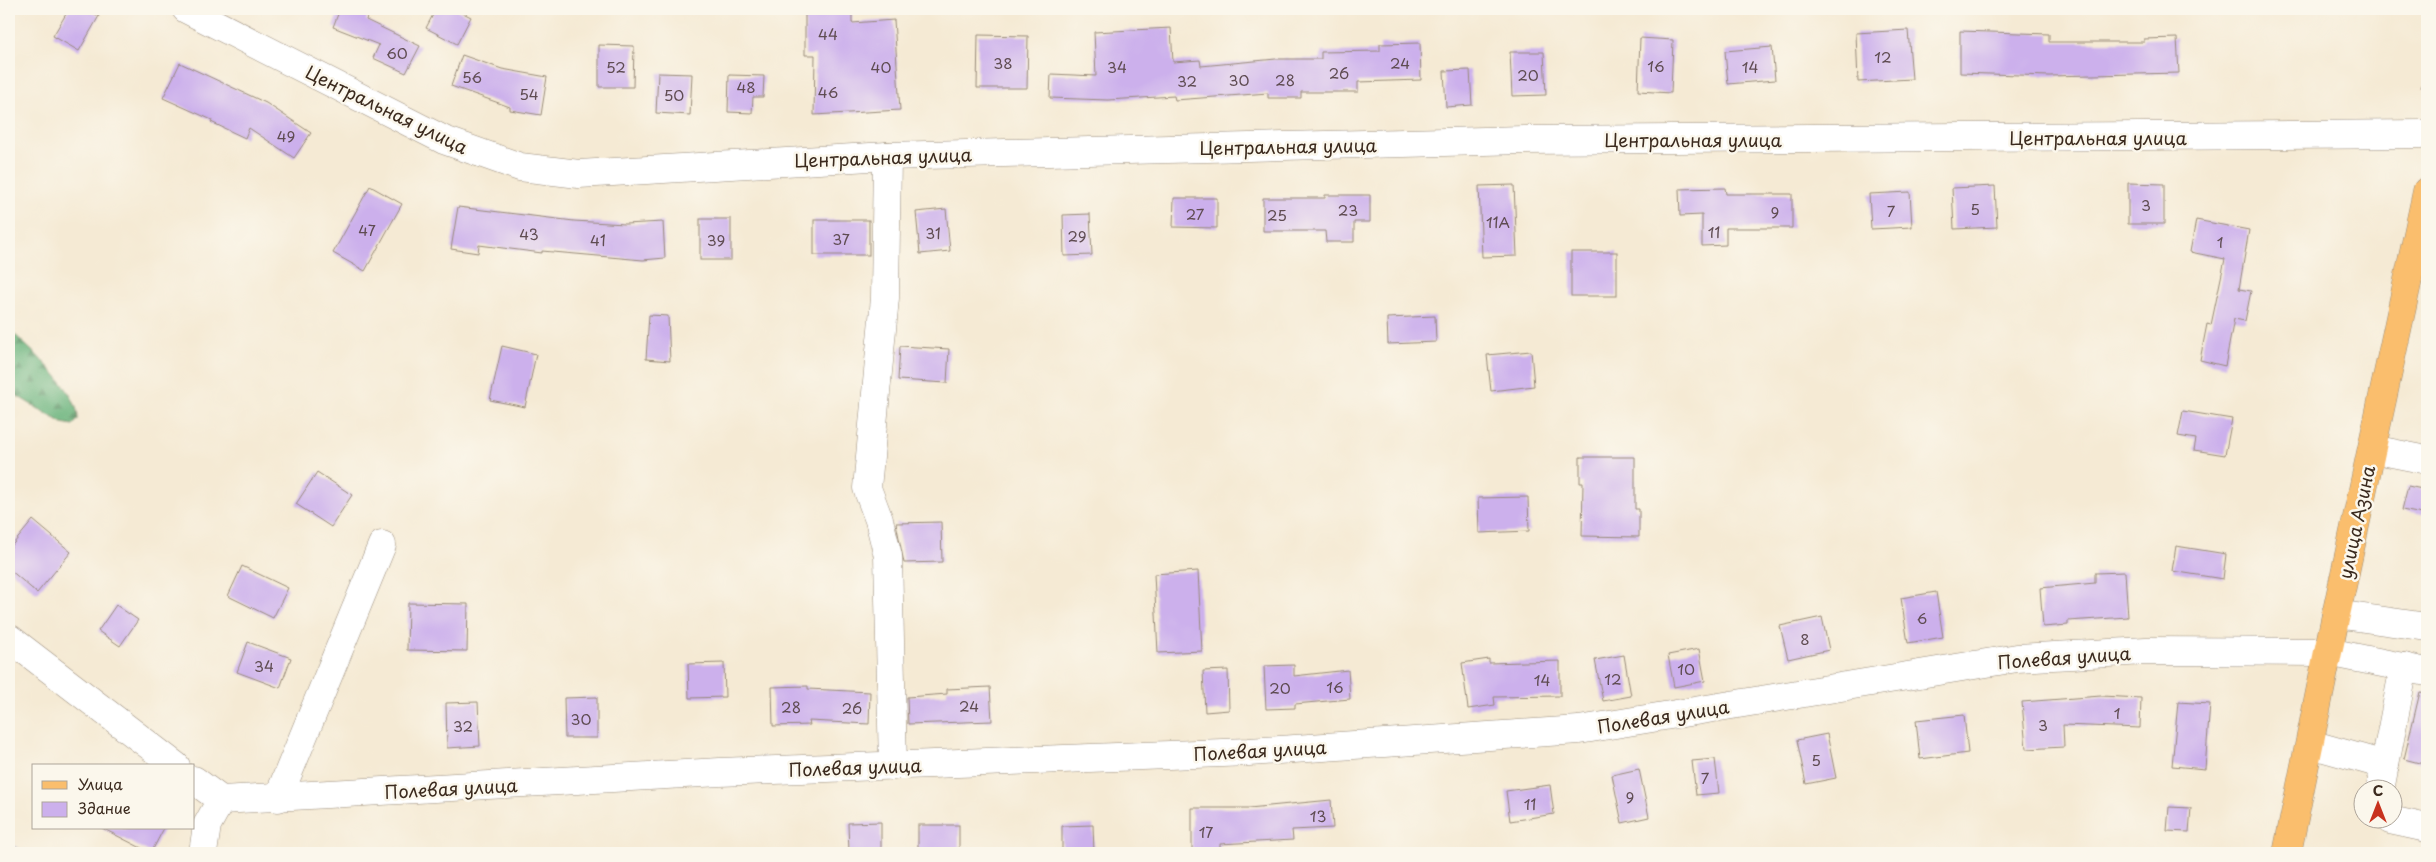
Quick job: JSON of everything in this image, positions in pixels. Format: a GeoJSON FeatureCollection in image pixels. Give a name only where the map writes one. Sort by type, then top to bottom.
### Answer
{"type":"FeatureCollection","features":[{"type":"Feature","properties":{"kind":"main road","name":"улица Азина"},"geometry":{"type":"LineString","coordinates":[[2287,853],[2372,449],[2422,250],[2427,192]]}},
{"type":"Feature","properties":{"kind":"street","name":"Центральная улица"},"geometry":{"type":"LineString","coordinates":[[186,9],[444,140],[520,167],[579,174],[888,156],[1524,140],[2427,134]]}},
{"type":"Feature","properties":{"kind":"street"},"geometry":{"type":"LineString","coordinates":[[888,156],[885,298],[867,488],[879,520],[888,556],[894,766]]}},
{"type":"Feature","properties":{"kind":"street"},"geometry":{"type":"LineString","coordinates":[[2372,449],[2427,460]]}},
{"type":"Feature","properties":{"kind":"street"},"geometry":{"type":"LineString","coordinates":[[278,798],[382,545]]}},
{"type":"Feature","properties":{"kind":"street"},"geometry":{"type":"LineString","coordinates":[[2336,614],[2427,627]]}},
{"type":"Feature","properties":{"kind":"street"},"geometry":{"type":"LineString","coordinates":[[9,638],[173,764]]}},
{"type":"Feature","properties":{"kind":"street","name":"Полевая улица"},"geometry":{"type":"LineString","coordinates":[[221,800],[720,772],[1249,752],[1579,730],[2017,658],[2146,652],[2328,652],[2416,670]]}},
{"type":"Feature","properties":{"kind":"street"},"geometry":{"type":"LineString","coordinates":[[2310,744],[2382,777],[2416,670]]}},
{"type":"Feature","properties":{"kind":"street"},"geometry":{"type":"LineString","coordinates":[[195,781],[221,800],[207,824],[203,853]]}},
{"type":"Feature","properties":{"kind":"street"},"geometry":{"type":"LineString","coordinates":[[2404,823],[2427,828]]}},
{"type":"Feature","properties":{"kind":"path"},"geometry":{"type":"LineString","coordinates":[[2420,86],[2427,89]]}},
{"type":"Feature","properties":{"kind":"shaded area"},"geometry":{"type":"Polygon","coordinates":[[[9,843],[28,853],[9,853],[9,843]]]}},
{"type":"Feature","properties":{"kind":"green space"},"geometry":{"type":"Polygon","coordinates":[[[9,329],[52,371],[71,396],[78,420],[73,425],[62,423],[9,391],[9,329]]]}},
{"type":"Feature","properties":{"kind":"building"},"geometry":{"type":"Polygon","coordinates":[[[69,9],[85,9],[99,16],[79,51],[53,36],[69,9]]]}},
{"type":"Feature","properties":{"kind":"building"},"geometry":{"type":"Polygon","coordinates":[[[340,9],[370,9],[366,20],[420,46],[406,73],[373,58],[379,45],[333,27],[340,9]]]}},
{"type":"Feature","properties":{"kind":"building"},"geometry":{"type":"Polygon","coordinates":[[[436,9],[455,9],[471,17],[457,44],[426,28],[436,9]]]}},
{"type":"Feature","properties":{"kind":"building"},"geometry":{"type":"Polygon","coordinates":[[[805,10],[852,10],[852,23],[894,20],[900,110],[814,115],[815,55],[805,55],[805,10]]]}},
{"type":"Feature","properties":{"kind":"building"},"geometry":{"type":"Polygon","coordinates":[[[1171,28],[1173,62],[1200,60],[1201,66],[1276,59],[1321,59],[1321,52],[1380,51],[1380,44],[1420,43],[1421,80],[1358,82],[1358,92],[1301,92],[1301,98],[1268,98],[1268,93],[1175,100],[1174,96],[1108,100],[1050,98],[1051,74],[1096,76],[1094,32],[1171,28]]]}},
{"type":"Feature","properties":{"kind":"building"},"geometry":{"type":"Polygon","coordinates":[[[1908,30],[1912,79],[1858,82],[1856,33],[1908,30]]]}},
{"type":"Feature","properties":{"kind":"building"},"geometry":{"type":"Polygon","coordinates":[[[1960,31],[2049,34],[2049,42],[2144,42],[2144,39],[2177,38],[2179,73],[2049,76],[1960,73],[1960,31]]]}},
{"type":"Feature","properties":{"kind":"building"},"geometry":{"type":"Polygon","coordinates":[[[978,35],[1028,36],[1027,88],[977,88],[978,35]]]}},
{"type":"Feature","properties":{"kind":"building"},"geometry":{"type":"Polygon","coordinates":[[[1640,38],[1673,40],[1671,93],[1638,91],[1640,38]]]}},
{"type":"Feature","properties":{"kind":"building"},"geometry":{"type":"Polygon","coordinates":[[[599,45],[634,46],[633,87],[599,87],[599,45]]]}},
{"type":"Feature","properties":{"kind":"building"},"geometry":{"type":"Polygon","coordinates":[[[1772,47],[1775,80],[1728,84],[1725,51],[1772,47]]]}},
{"type":"Feature","properties":{"kind":"building"},"geometry":{"type":"Polygon","coordinates":[[[1510,52],[1544,52],[1546,95],[1512,96],[1510,52]]]}},
{"type":"Feature","properties":{"kind":"building"},"geometry":{"type":"Polygon","coordinates":[[[462,55],[502,69],[547,77],[541,115],[510,110],[510,107],[451,86],[462,55]]]}},
{"type":"Feature","properties":{"kind":"building"},"geometry":{"type":"Polygon","coordinates":[[[180,63],[266,103],[311,133],[294,158],[249,128],[245,138],[211,122],[212,120],[163,98],[180,63]]]}},
{"type":"Feature","properties":{"kind":"building"},"geometry":{"type":"Polygon","coordinates":[[[1470,70],[1472,105],[1446,107],[1444,71],[1470,70]]]}},
{"type":"Feature","properties":{"kind":"building"},"geometry":{"type":"Polygon","coordinates":[[[658,73],[692,74],[690,115],[656,113],[658,73]]]}},
{"type":"Feature","properties":{"kind":"building"},"geometry":{"type":"Polygon","coordinates":[[[729,75],[764,76],[763,97],[753,97],[752,113],[728,112],[729,75]]]}},
{"type":"Feature","properties":{"kind":"building"},"geometry":{"type":"Polygon","coordinates":[[[2128,183],[2164,184],[2164,224],[2128,224],[2128,183]]]}},
{"type":"Feature","properties":{"kind":"building"},"geometry":{"type":"Polygon","coordinates":[[[1514,185],[1517,256],[1482,257],[1479,186],[1514,185]]]}},
{"type":"Feature","properties":{"kind":"building"},"geometry":{"type":"Polygon","coordinates":[[[370,186],[402,204],[365,271],[333,253],[370,186]]]}},
{"type":"Feature","properties":{"kind":"building"},"geometry":{"type":"Polygon","coordinates":[[[1995,186],[1997,227],[1954,229],[1952,188],[1995,186]]]}},
{"type":"Feature","properties":{"kind":"building"},"geometry":{"type":"Polygon","coordinates":[[[1725,188],[1726,194],[1792,194],[1792,228],[1726,228],[1726,245],[1702,246],[1702,215],[1680,216],[1679,189],[1725,188]]]}},
{"type":"Feature","properties":{"kind":"building"},"geometry":{"type":"Polygon","coordinates":[[[1910,192],[1912,227],[1871,229],[1869,194],[1910,192]]]}},
{"type":"Feature","properties":{"kind":"building"},"geometry":{"type":"Polygon","coordinates":[[[1325,195],[1370,195],[1370,222],[1354,222],[1354,242],[1326,242],[1325,231],[1263,231],[1263,198],[1325,198],[1325,195]]]}},
{"type":"Feature","properties":{"kind":"building"},"geometry":{"type":"Polygon","coordinates":[[[1174,198],[1217,198],[1217,228],[1173,227],[1174,198]]]}},
{"type":"Feature","properties":{"kind":"building"},"geometry":{"type":"Polygon","coordinates":[[[458,207],[574,221],[625,224],[663,222],[665,258],[643,260],[542,251],[542,253],[479,245],[478,253],[451,249],[458,207]]]}},
{"type":"Feature","properties":{"kind":"building"},"geometry":{"type":"Polygon","coordinates":[[[946,209],[950,251],[920,254],[916,212],[946,209]]]}},
{"type":"Feature","properties":{"kind":"building"},"geometry":{"type":"Polygon","coordinates":[[[1090,214],[1092,255],[1064,256],[1063,215],[1090,214]]]}},
{"type":"Feature","properties":{"kind":"building"},"geometry":{"type":"Polygon","coordinates":[[[700,219],[731,219],[731,260],[700,260],[700,219]]]}},
{"type":"Feature","properties":{"kind":"building"},"geometry":{"type":"Polygon","coordinates":[[[814,220],[869,220],[869,255],[814,255],[814,220]]]}},
{"type":"Feature","properties":{"kind":"building"},"geometry":{"type":"Polygon","coordinates":[[[2196,220],[2249,230],[2239,289],[2251,291],[2245,321],[2234,319],[2225,366],[2200,360],[2207,324],[2211,325],[2225,259],[2190,252],[2196,220]]]}},
{"type":"Feature","properties":{"kind":"building"},"geometry":{"type":"Polygon","coordinates":[[[1571,252],[1617,252],[1617,296],[1571,296],[1571,252]]]}},
{"type":"Feature","properties":{"kind":"building"},"geometry":{"type":"Polygon","coordinates":[[[649,315],[668,316],[670,361],[646,359],[649,315]]]}},
{"type":"Feature","properties":{"kind":"building"},"geometry":{"type":"Polygon","coordinates":[[[1435,316],[1436,342],[1388,344],[1387,318],[1435,316]]]}},
{"type":"Feature","properties":{"kind":"building"},"geometry":{"type":"Polygon","coordinates":[[[502,346],[536,354],[525,407],[490,400],[502,346]]]}},
{"type":"Feature","properties":{"kind":"building"},"geometry":{"type":"Polygon","coordinates":[[[900,346],[949,349],[947,383],[898,380],[900,346]]]}},
{"type":"Feature","properties":{"kind":"building"},"geometry":{"type":"Polygon","coordinates":[[[1531,351],[1534,386],[1491,391],[1487,355],[1531,351]]]}},
{"type":"Feature","properties":{"kind":"building"},"geometry":{"type":"Polygon","coordinates":[[[2183,411],[2232,419],[2225,455],[2194,450],[2196,439],[2178,436],[2183,411]]]}},
{"type":"Feature","properties":{"kind":"building"},"geometry":{"type":"Polygon","coordinates":[[[1580,457],[1635,457],[1635,509],[1639,509],[1639,537],[1582,536],[1583,483],[1580,483],[1580,457]]]}},
{"type":"Feature","properties":{"kind":"building"},"geometry":{"type":"Polygon","coordinates":[[[317,472],[352,495],[331,527],[296,504],[317,472]]]}},
{"type":"Feature","properties":{"kind":"building"},"geometry":{"type":"Polygon","coordinates":[[[2408,486],[2427,490],[2427,515],[2402,510],[2408,486]]]}},
{"type":"Feature","properties":{"kind":"building"},"geometry":{"type":"Polygon","coordinates":[[[1528,497],[1529,531],[1479,533],[1478,498],[1528,497]]]}},
{"type":"Feature","properties":{"kind":"building"},"geometry":{"type":"Polygon","coordinates":[[[33,520],[71,552],[37,593],[9,569],[9,549],[33,520]]]}},
{"type":"Feature","properties":{"kind":"building"},"geometry":{"type":"Polygon","coordinates":[[[941,522],[942,562],[904,563],[896,523],[941,522]]]}},
{"type":"Feature","properties":{"kind":"building"},"geometry":{"type":"Polygon","coordinates":[[[2176,546],[2226,554],[2223,579],[2172,571],[2176,546]]]}},
{"type":"Feature","properties":{"kind":"building"},"geometry":{"type":"Polygon","coordinates":[[[242,566],[288,588],[273,618],[228,596],[242,566]]]}},
{"type":"Feature","properties":{"kind":"building"},"geometry":{"type":"Polygon","coordinates":[[[1198,571],[1202,651],[1158,653],[1154,574],[1198,571]]]}},
{"type":"Feature","properties":{"kind":"building"},"geometry":{"type":"Polygon","coordinates":[[[2125,572],[2128,617],[2068,621],[2068,625],[2043,627],[2040,588],[2095,583],[2095,573],[2125,572]]]}},
{"type":"Feature","properties":{"kind":"building"},"geometry":{"type":"Polygon","coordinates":[[[1936,592],[1943,637],[1908,643],[1901,598],[1936,592]]]}},
{"type":"Feature","properties":{"kind":"building"},"geometry":{"type":"Polygon","coordinates":[[[408,603],[468,604],[467,651],[407,650],[408,603]]]}},
{"type":"Feature","properties":{"kind":"building"},"geometry":{"type":"Polygon","coordinates":[[[116,605],[138,620],[120,646],[98,631],[116,605]]]}},
{"type":"Feature","properties":{"kind":"building"},"geometry":{"type":"Polygon","coordinates":[[[1822,617],[1829,650],[1788,659],[1780,626],[1822,617]]]}},
{"type":"Feature","properties":{"kind":"building"},"geometry":{"type":"Polygon","coordinates":[[[248,642],[291,658],[280,688],[237,672],[248,642]]]}},
{"type":"Feature","properties":{"kind":"building"},"geometry":{"type":"Polygon","coordinates":[[[1699,649],[1705,681],[1674,687],[1668,655],[1699,649]]]}},
{"type":"Feature","properties":{"kind":"building"},"geometry":{"type":"Polygon","coordinates":[[[1624,655],[1631,696],[1603,701],[1595,660],[1624,655]]]}},
{"type":"Feature","properties":{"kind":"building"},"geometry":{"type":"Polygon","coordinates":[[[1489,659],[1489,663],[1560,661],[1560,696],[1494,697],[1495,705],[1468,709],[1462,663],[1489,659]]]}},
{"type":"Feature","properties":{"kind":"building"},"geometry":{"type":"Polygon","coordinates":[[[724,663],[725,697],[689,698],[688,664],[724,663]]]}},
{"type":"Feature","properties":{"kind":"building"},"geometry":{"type":"Polygon","coordinates":[[[1294,665],[1294,676],[1348,670],[1350,699],[1295,704],[1295,708],[1266,709],[1264,666],[1294,665]]]}},
{"type":"Feature","properties":{"kind":"building"},"geometry":{"type":"Polygon","coordinates":[[[1228,670],[1229,710],[1205,712],[1203,671],[1228,670]]]}},
{"type":"Feature","properties":{"kind":"building"},"geometry":{"type":"Polygon","coordinates":[[[808,686],[808,689],[870,692],[869,724],[809,721],[810,725],[773,726],[772,687],[808,686]]]}},
{"type":"Feature","properties":{"kind":"building"},"geometry":{"type":"Polygon","coordinates":[[[990,687],[992,721],[908,724],[907,697],[947,694],[947,689],[990,687]]]}},
{"type":"Feature","properties":{"kind":"building"},"geometry":{"type":"Polygon","coordinates":[[[2420,692],[2427,693],[2427,765],[2404,759],[2420,692]]]}},
{"type":"Feature","properties":{"kind":"building"},"geometry":{"type":"Polygon","coordinates":[[[2101,696],[2141,698],[2140,728],[2063,725],[2064,747],[2026,749],[2022,702],[2101,696]]]}},
{"type":"Feature","properties":{"kind":"building"},"geometry":{"type":"Polygon","coordinates":[[[597,697],[597,738],[565,738],[564,698],[597,697]]]}},
{"type":"Feature","properties":{"kind":"building"},"geometry":{"type":"Polygon","coordinates":[[[478,702],[480,746],[447,748],[446,703],[478,702]]]}},
{"type":"Feature","properties":{"kind":"building"},"geometry":{"type":"Polygon","coordinates":[[[2178,702],[2210,704],[2205,769],[2172,766],[2178,702]]]}},
{"type":"Feature","properties":{"kind":"building"},"geometry":{"type":"Polygon","coordinates":[[[1964,715],[1968,753],[1920,759],[1916,720],[1964,715]]]}},
{"type":"Feature","properties":{"kind":"building"},"geometry":{"type":"Polygon","coordinates":[[[1827,734],[1836,778],[1806,784],[1797,740],[1827,734]]]}},
{"type":"Feature","properties":{"kind":"building"},"geometry":{"type":"Polygon","coordinates":[[[1715,759],[1719,793],[1696,795],[1692,761],[1715,759]]]}},
{"type":"Feature","properties":{"kind":"building"},"geometry":{"type":"Polygon","coordinates":[[[1639,769],[1649,817],[1622,823],[1612,775],[1639,769]]]}},
{"type":"Feature","properties":{"kind":"building"},"geometry":{"type":"Polygon","coordinates":[[[1550,785],[1554,814],[1510,821],[1506,791],[1550,785]]]}},
{"type":"Feature","properties":{"kind":"building"},"geometry":{"type":"Polygon","coordinates":[[[1331,800],[1333,828],[1292,830],[1293,840],[1220,844],[1220,853],[1192,853],[1192,808],[1249,808],[1331,800]]]}},
{"type":"Feature","properties":{"kind":"building"},"geometry":{"type":"Polygon","coordinates":[[[2169,807],[2191,808],[2189,832],[2167,831],[2169,807]]]}},
{"type":"Feature","properties":{"kind":"building"},"geometry":{"type":"Polygon","coordinates":[[[881,822],[881,853],[849,853],[848,823],[881,822]]]}},
{"type":"Feature","properties":{"kind":"building"},"geometry":{"type":"Polygon","coordinates":[[[918,825],[959,825],[959,853],[918,853],[918,825]]]}},
{"type":"Feature","properties":{"kind":"building"},"geometry":{"type":"Polygon","coordinates":[[[1093,825],[1094,853],[1062,853],[1062,826],[1093,825]]]}},
{"type":"Feature","properties":{"kind":"building"},"geometry":{"type":"Polygon","coordinates":[[[106,830],[163,830],[151,853],[106,830]]]}}]}
